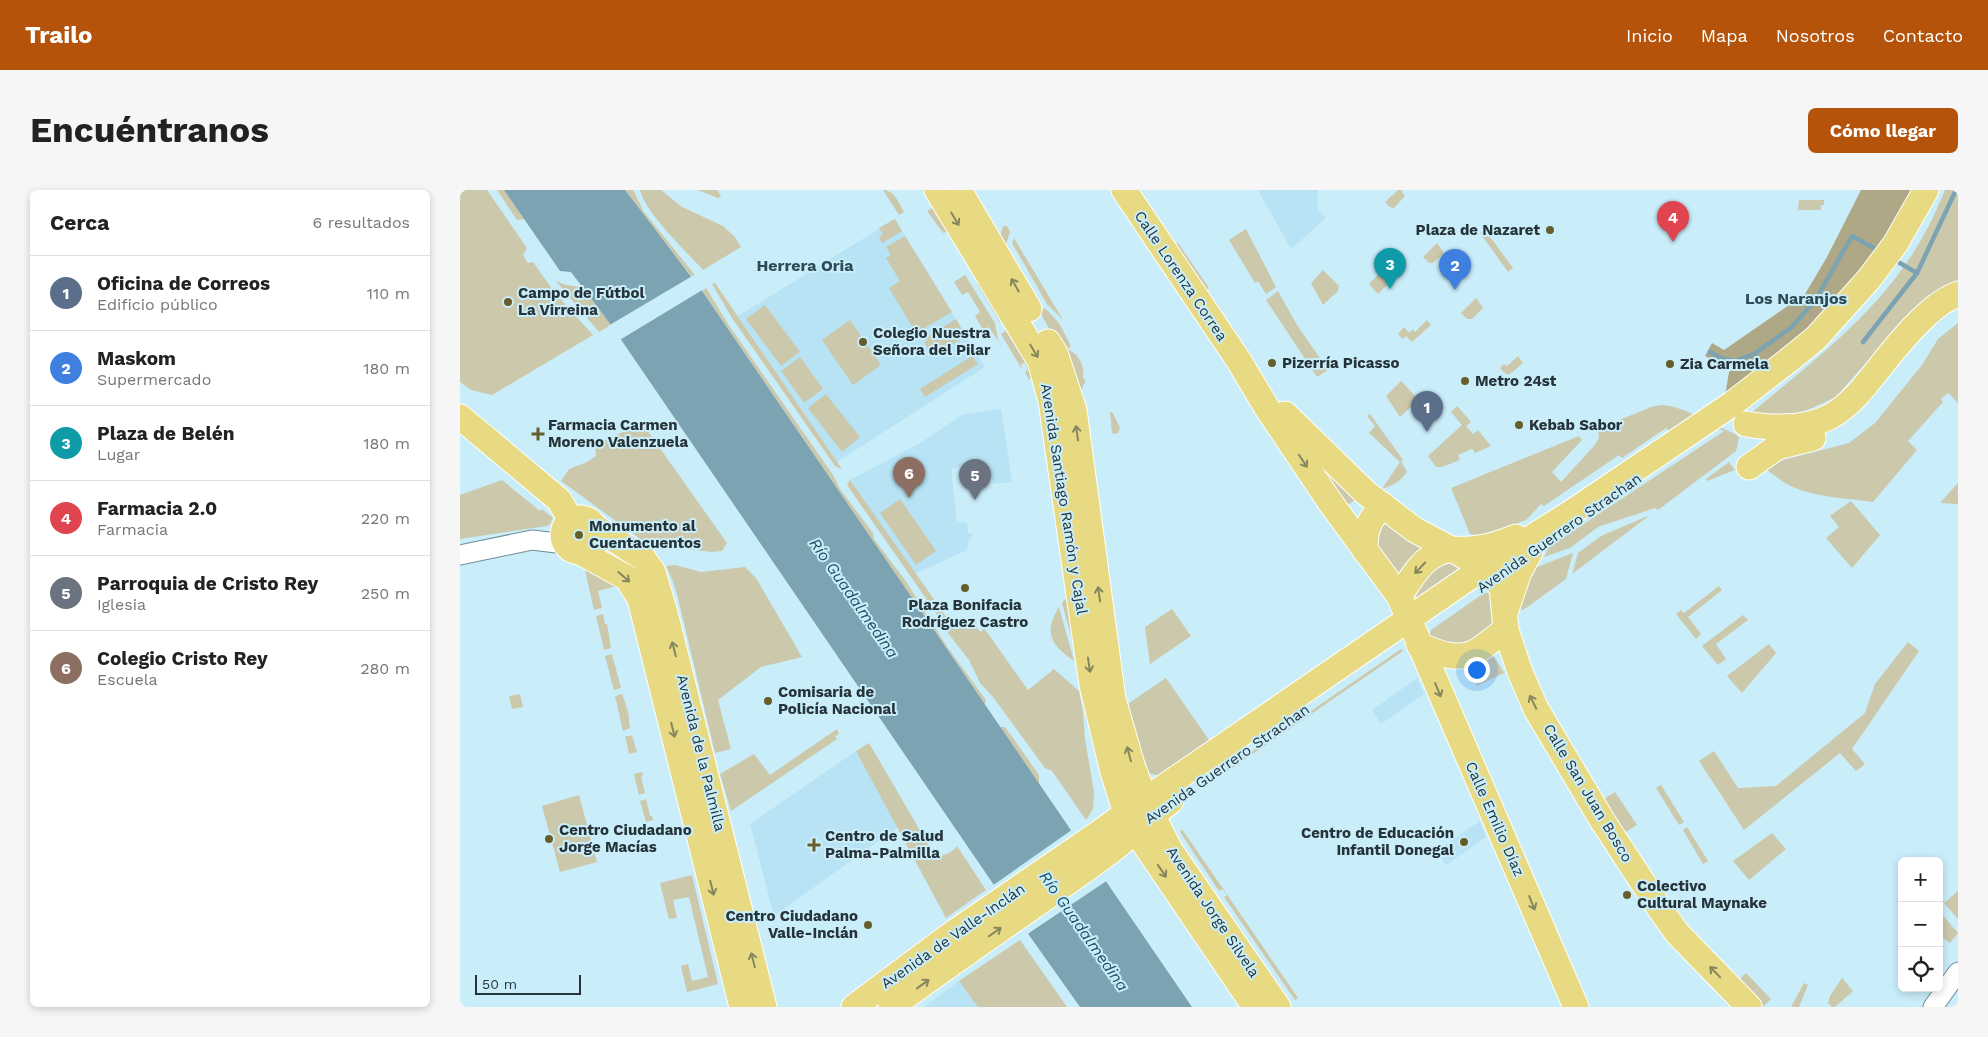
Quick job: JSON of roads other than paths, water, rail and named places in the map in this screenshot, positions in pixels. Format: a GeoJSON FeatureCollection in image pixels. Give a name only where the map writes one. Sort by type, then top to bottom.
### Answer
{"type":"FeatureCollection","features":[{"type":"Feature","properties":{"kind":"main road","name":"Avenida Santiago Ramón y Cajal"},"geometry":{"type":"LineString","coordinates":[[937,190],[1040,361],[1051,401],[1092,685],[1111,765],[1139,814]]}},
{"type":"Feature","properties":{"kind":"main road","name":"Avenida Santiago Ramón y Cajal"},"geometry":{"type":"LineString","coordinates":[[959,190],[1055,353],[1074,410],[1114,699],[1132,765],[1139,814]]}},
{"type":"Feature","properties":{"kind":"main road","name":"Calle Lorenza Correa"},"geometry":{"type":"LineString","coordinates":[[1124,190],[1239,361],[1267,408],[1399,596],[1414,632]]}},
{"type":"Feature","properties":{"kind":"main road","name":"Avenida Guerrero Strachan"},"geometry":{"type":"LineString","coordinates":[[1739,412],[1841,312],[1896,243],[1926,190]]}},
{"type":"Feature","properties":{"kind":"main road","name":"Avenida Guerrero Strachan"},"geometry":{"type":"LineString","coordinates":[[1139,814],[1414,632],[1488,573],[1569,514],[1709,425],[1739,412],[1821,346],[1851,318],[1907,247],[1939,190]]}},
{"type":"Feature","properties":{"kind":"main road"},"geometry":{"type":"LineString","coordinates":[[1739,412],[1772,428],[1790,428],[1815,424],[1829,418],[1845,408],[1908,333],[1932,309],[1958,294]]}},
{"type":"Feature","properties":{"kind":"main road"},"geometry":{"type":"LineString","coordinates":[[1739,412],[1752,450],[1749,467],[1777,447],[1816,437],[1853,416],[1940,320],[1958,308]]}},
{"type":"Feature","properties":{"kind":"main road","name":"Calle Lorenza Correa"},"geometry":{"type":"LineString","coordinates":[[1239,361],[1293,424],[1366,493],[1415,530],[1466,556],[1488,573]]}},
{"type":"Feature","properties":{"kind":"main road","name":"Calle Lorenza Correa"},"geometry":{"type":"LineString","coordinates":[[1267,408],[1293,424]]}},
{"type":"Feature","properties":{"kind":"main road"},"geometry":{"type":"LineString","coordinates":[[1739,412],[1766,432],[1798,436],[1822,432],[1838,426]]}},
{"type":"Feature","properties":{"kind":"main road"},"geometry":{"type":"LineString","coordinates":[[460,417],[558,500],[570,520]]}},
{"type":"Feature","properties":{"kind":"main road","name":"Avenida Guerrero Strachan"},"geometry":{"type":"LineString","coordinates":[[1488,573],[1530,552],[1709,425]]}},
{"type":"Feature","properties":{"kind":"main road"},"geometry":{"type":"LineString","coordinates":[[1365,550],[1365,533],[1371,517],[1382,504]]}},
{"type":"Feature","properties":{"kind":"main road"},"geometry":{"type":"LineString","coordinates":[[1399,596],[1415,572],[1430,558],[1449,548],[1472,549],[1498,545],[1569,514]]}},
{"type":"Feature","properties":{"kind":"main road"},"geometry":{"type":"LineString","coordinates":[[584,518],[595,527],[597,538],[587,551],[573,548],[562,531],[570,520],[584,518]]}},
{"type":"Feature","properties":{"kind":"main road","name":"Avenida de la Palmilla"},"geometry":{"type":"LineString","coordinates":[[595,527],[643,558],[653,572],[666,614],[764,1007]]}},
{"type":"Feature","properties":{"kind":"main road","name":"Avenida de la Palmilla"},"geometry":{"type":"LineString","coordinates":[[573,548],[627,578],[640,599],[742,1007]]}},
{"type":"Feature","properties":{"kind":"main road"},"geometry":{"type":"LineString","coordinates":[[1414,632],[1438,654],[1458,656],[1476,652],[1506,620],[1519,572],[1530,552]]}},
{"type":"Feature","properties":{"kind":"main road","name":"Calle San Juan Bosco"},"geometry":{"type":"LineString","coordinates":[[1488,573],[1502,587],[1506,620],[1520,672],[1536,709],[1612,836],[1677,933],[1749,1007]]}},
{"type":"Feature","properties":{"kind":"main road","name":"Calle Emilio Díaz"},"geometry":{"type":"LineString","coordinates":[[1414,632],[1576,1007]]}},
{"type":"Feature","properties":{"kind":"main road","name":"Avenida de Valle-Inclán"},"geometry":{"type":"LineString","coordinates":[[891,1007],[955,960],[1139,814]]}},
{"type":"Feature","properties":{"kind":"main road","name":"Avenida Jorge Silvela"},"geometry":{"type":"LineString","coordinates":[[1139,814],[1255,1007]]}},
{"type":"Feature","properties":{"kind":"main road","name":"Avenida Jorge Silvela"},"geometry":{"type":"LineString","coordinates":[[1139,814],[1170,850],[1278,1007]]}},
{"type":"Feature","properties":{"kind":"main road","name":"Avenida de Valle-Inclán"},"geometry":{"type":"LineString","coordinates":[[854,1007],[949,936],[1102,844]]}},
{"type":"Feature","properties":{"kind":"street"},"geometry":{"type":"LineString","coordinates":[[460,555],[532,540],[573,548]]}},
{"type":"Feature","properties":{"kind":"street"},"geometry":{"type":"LineString","coordinates":[[1933,1007],[1958,972]]}},
{"type":"Feature","properties":{"kind":"water","name":"Río Guadalmedina"},"geometry":{"type":"Polygon","coordinates":[[[504,190],[625,190],[702,291],[1192,1007],[1080,1007],[1009,907],[611,325],[571,272],[560,271],[504,190]]]}},
{"type":"Feature","properties":{"kind":"waterway"},"geometry":{"type":"LineString","coordinates":[[1863,342],[1917,273],[1956,190]]}},
{"type":"Feature","properties":{"kind":"waterway"},"geometry":{"type":"LineString","coordinates":[[1710,352],[1721,358],[1735,361],[1754,354],[1792,327],[1816,299],[1852,236],[1879,251]]}},
{"type":"Feature","properties":{"kind":"waterway"},"geometry":{"type":"LineString","coordinates":[[1893,259],[1917,273]]}},
{"type":"Feature","properties":{"kind":"place","name":"Plaza de Nazaret"},"geometry":{"type":"Point","coordinates":[1550,230]}},
{"type":"Feature","properties":{"kind":"place","name":"Farmacia 2.0"},"geometry":{"type":"Point","coordinates":[1673,242]}},
{"type":"Feature","properties":{"kind":"place","name":"Plaza de Belén"},"geometry":{"type":"Point","coordinates":[1390,289]}},
{"type":"Feature","properties":{"kind":"place","name":"Maskom"},"geometry":{"type":"Point","coordinates":[1455,290]}},
{"type":"Feature","properties":{"kind":"place","name":"Campo de Fútbol La Virreina"},"geometry":{"type":"Point","coordinates":[508,302]}},
{"type":"Feature","properties":{"kind":"place","name":"Colegio Nuestra Señora del Pilar"},"geometry":{"type":"Point","coordinates":[863,342]}},
{"type":"Feature","properties":{"kind":"place","name":"Pizerría Picasso"},"geometry":{"type":"Point","coordinates":[1272,363]}},
{"type":"Feature","properties":{"kind":"place","name":"Zia Carmela"},"geometry":{"type":"Point","coordinates":[1670,364]}},
{"type":"Feature","properties":{"kind":"place","name":"Metro 24st"},"geometry":{"type":"Point","coordinates":[1465,381]}},
{"type":"Feature","properties":{"kind":"place","name":"Kebab Sabor"},"geometry":{"type":"Point","coordinates":[1519,425]}},
{"type":"Feature","properties":{"kind":"place","name":"Oficina de Correos"},"geometry":{"type":"Point","coordinates":[1427,432]}},
{"type":"Feature","properties":{"kind":"place","name":"Farmacia Carmen Moreno Valenzuela"},"geometry":{"type":"Point","coordinates":[538,434]}},
{"type":"Feature","properties":{"kind":"place","name":"Colegio Cristo Rey"},"geometry":{"type":"Point","coordinates":[909,498]}},
{"type":"Feature","properties":{"kind":"place","name":"Parroquia de Cristo Rey"},"geometry":{"type":"Point","coordinates":[975,500]}},
{"type":"Feature","properties":{"kind":"place","name":"Monumento al Cuentacuentos"},"geometry":{"type":"Point","coordinates":[579,535]}},
{"type":"Feature","properties":{"kind":"place","name":"Plaza Bonifacia Rodríguez Castro"},"geometry":{"type":"Point","coordinates":[965,588]}},
{"type":"Feature","properties":{"kind":"place","name":"Comisaria de Policía Nacional"},"geometry":{"type":"Point","coordinates":[768,701]}},
{"type":"Feature","properties":{"kind":"place","name":"Centro Ciudadano Jorge Macías"},"geometry":{"type":"Point","coordinates":[549,839]}},
{"type":"Feature","properties":{"kind":"place","name":"Centro de Educación Infantil Donegal"},"geometry":{"type":"Point","coordinates":[1464,842]}},
{"type":"Feature","properties":{"kind":"place","name":"Centro de Salud Palma-Palmilla"},"geometry":{"type":"Point","coordinates":[814,845]}},
{"type":"Feature","properties":{"kind":"place","name":"Colectivo Cultural Maynake"},"geometry":{"type":"Point","coordinates":[1627,895]}},
{"type":"Feature","properties":{"kind":"place","name":"Centro Ciudadano Valle-Inclán"},"geometry":{"type":"Point","coordinates":[868,925]}},
{"type":"Feature","properties":{"kind":"district","name":"Herrera Oria"},"geometry":{"type":"Point","coordinates":[805,265]}},
{"type":"Feature","properties":{"kind":"district","name":"Los Naranjos"},"geometry":{"type":"Point","coordinates":[1796,298]}}]}
